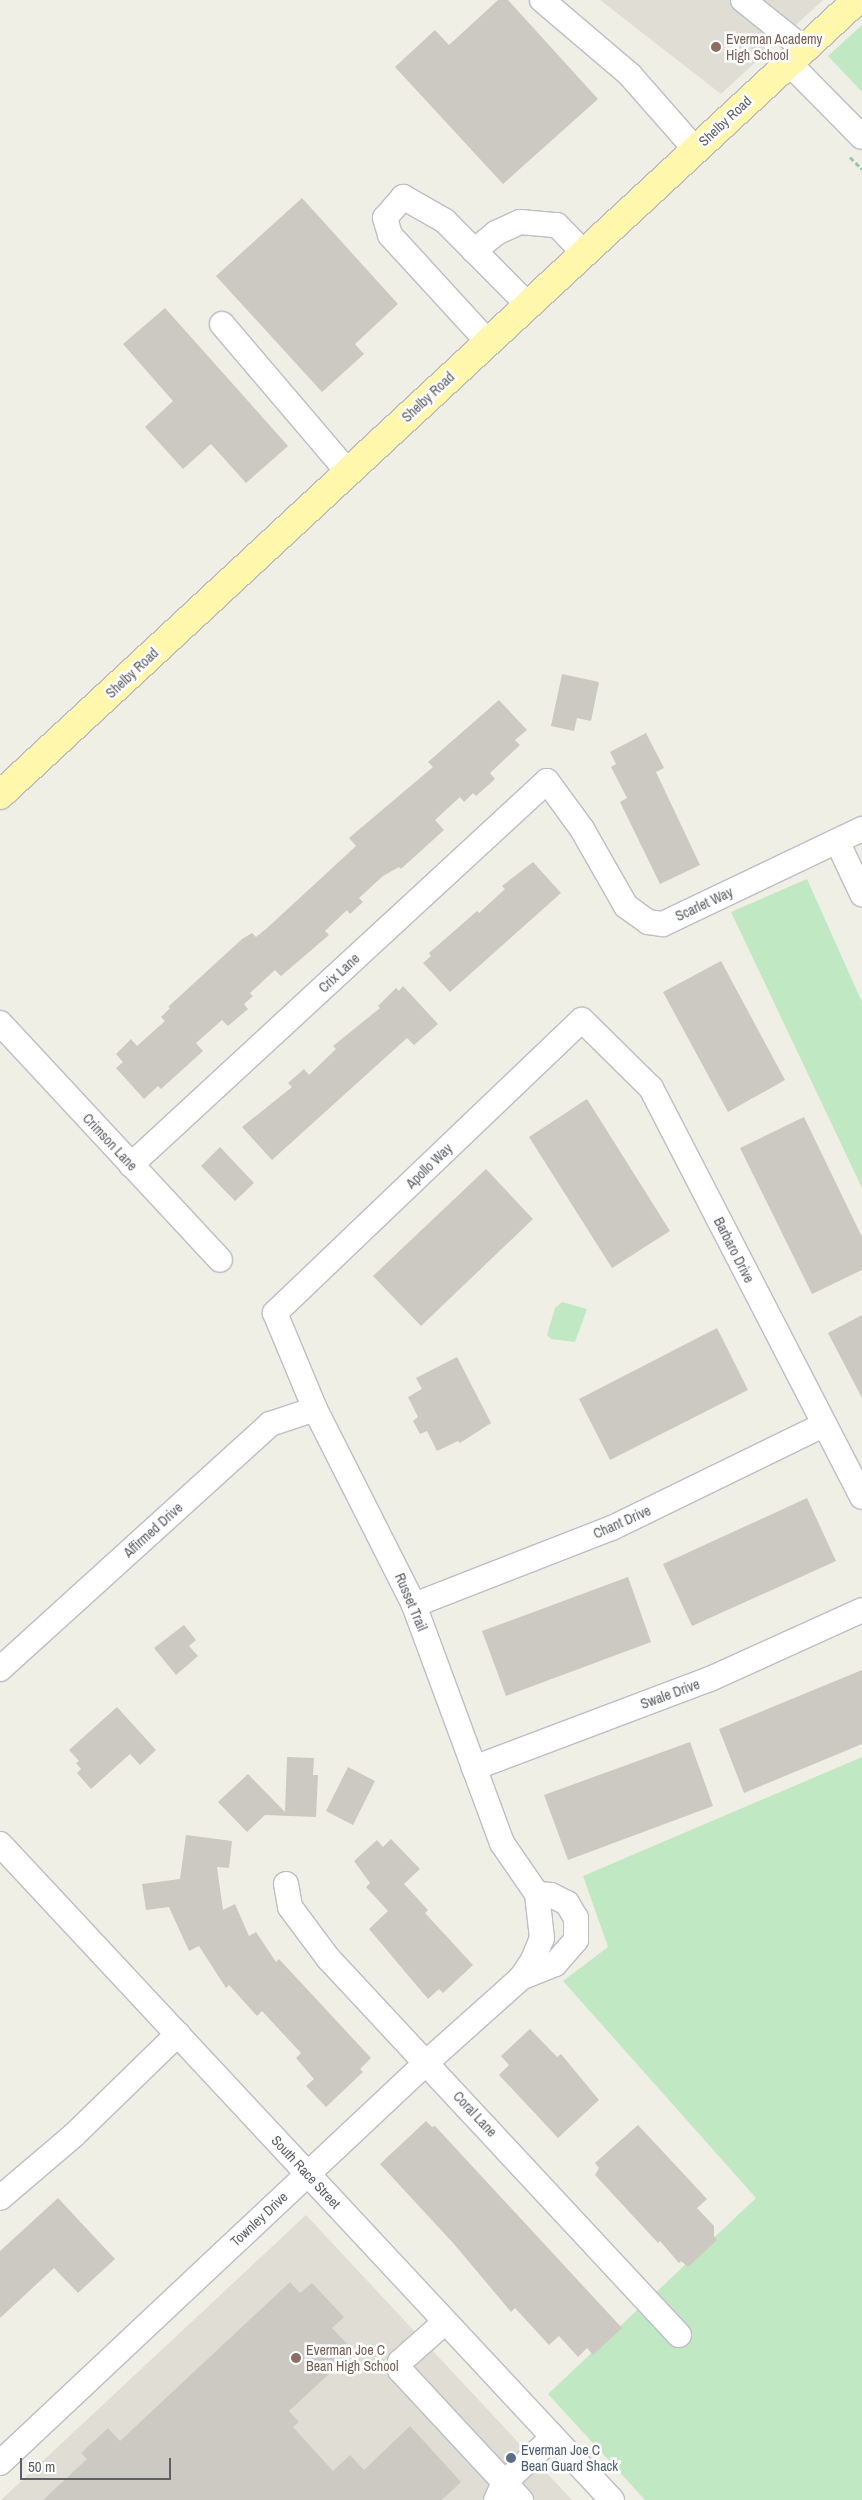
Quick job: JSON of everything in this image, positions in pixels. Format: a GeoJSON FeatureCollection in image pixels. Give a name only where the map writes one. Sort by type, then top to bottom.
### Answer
{"type":"FeatureCollection","features":[{"type":"Feature","properties":{"kind":"main road","name":"Shelby Road"},"geometry":{"type":"LineString","coordinates":[[0,795],[584,253],[795,55],[845,4]]}},
{"type":"Feature","properties":{"kind":"street"},"geometry":{"type":"LineString","coordinates":[[542,0],[630,75],[694,150]]}},
{"type":"Feature","properties":{"kind":"street"},"geometry":{"type":"LineString","coordinates":[[743,0],[795,55],[862,138]]}},
{"type":"Feature","properties":{"kind":"street"},"geometry":{"type":"LineString","coordinates":[[488,342],[390,235],[385,218],[402,197],[445,221],[528,305]]}},
{"type":"Feature","properties":{"kind":"street"},"geometry":{"type":"LineString","coordinates":[[474,251],[496,233],[520,222],[557,224],[584,253]]}},
{"type":"Feature","properties":{"kind":"street"},"geometry":{"type":"LineString","coordinates":[[222,324],[348,472]]}},
{"type":"Feature","properties":{"kind":"street","name":"Scarlet Way"},"geometry":{"type":"LineString","coordinates":[[547,781],[582,829],[626,906],[648,922],[663,924],[862,829]]}},
{"type":"Feature","properties":{"kind":"street","name":"Crix Lane"},"geometry":{"type":"LineString","coordinates":[[131,1165],[547,781]]}},
{"type":"Feature","properties":{"kind":"street"},"geometry":{"type":"LineString","coordinates":[[837,841],[862,894]]}},
{"type":"Feature","properties":{"kind":"street","name":"Apollo Way"},"geometry":{"type":"LineString","coordinates":[[276,1313],[582,1020]]}},
{"type":"Feature","properties":{"kind":"street","name":"Barbaro Drive"},"geometry":{"type":"LineString","coordinates":[[582,1020],[651,1088],[862,1497]]}},
{"type":"Feature","properties":{"kind":"street","name":"Crimson Lane"},"geometry":{"type":"LineString","coordinates":[[0,1023],[220,1260]]}},
{"type":"Feature","properties":{"kind":"street","name":"Russet Trail"},"geometry":{"type":"LineString","coordinates":[[276,1313],[315,1408],[414,1604],[502,1843],[537,1894]]}},
{"type":"Feature","properties":{"kind":"street","name":"Affirmed Drive"},"geometry":{"type":"LineString","coordinates":[[0,1669],[270,1424],[315,1408]]}},
{"type":"Feature","properties":{"kind":"street","name":"Chant Drive"},"geometry":{"type":"LineString","coordinates":[[414,1604],[612,1528],[824,1425]]}},
{"type":"Feature","properties":{"kind":"street","name":"Swale Drive"},"geometry":{"type":"LineString","coordinates":[[474,1768],[710,1679],[862,1610]]}},
{"type":"Feature","properties":{"kind":"street","name":"South Race Street"},"geometry":{"type":"LineString","coordinates":[[0,1844],[612,2500]]}},
{"type":"Feature","properties":{"kind":"street","name":"Coral Lane"},"geometry":{"type":"LineString","coordinates":[[286,1884],[290,1908],[328,1958],[427,2062],[679,2335]]}},
{"type":"Feature","properties":{"kind":"street","name":"Townley Drive"},"geometry":{"type":"LineString","coordinates":[[0,2463],[427,2062],[521,1978],[534,1960],[542,1938],[537,1894],[551,1895],[567,1903],[576,1918],[576,1940],[555,1964],[521,1978]]}},
{"type":"Feature","properties":{"kind":"street"},"geometry":{"type":"LineString","coordinates":[[0,2198],[74,2135],[178,2034]]}},
{"type":"Feature","properties":{"kind":"street"},"geometry":{"type":"LineString","coordinates":[[445,2322],[400,2362],[400,2370],[500,2491],[521,2500]]}},
{"type":"Feature","properties":{"kind":"street"},"geometry":{"type":"LineString","coordinates":[[500,2491],[553,2437]]}},
{"type":"Feature","properties":{"kind":"shaded area","name":"Everman Academy High School"},"geometry":{"type":"Polygon","coordinates":[[[600,0],[823,0],[721,94],[600,0]]]}},
{"type":"Feature","properties":{"kind":"shaded area","name":"Everman Joe C Bean High School"},"geometry":{"type":"Polygon","coordinates":[[[306,2215],[572,2500],[1,2500],[306,2215]]]}},
{"type":"Feature","properties":{"kind":"green space"},"geometry":{"type":"Polygon","coordinates":[[[862,25],[862,92],[828,56],[862,25]]]}},
{"type":"Feature","properties":{"kind":"green space"},"geometry":{"type":"Polygon","coordinates":[[[807,879],[862,1002],[862,1188],[731,912],[807,879]]]}},
{"type":"Feature","properties":{"kind":"green space"},"geometry":{"type":"Polygon","coordinates":[[[562,1302],[587,1309],[575,1342],[551,1339],[547,1335],[555,1308],[562,1302]]]}},
{"type":"Feature","properties":{"kind":"green space"},"geometry":{"type":"Polygon","coordinates":[[[862,1757],[862,2500],[645,2500],[548,2394],[756,2198],[563,1981],[608,1947],[583,1876],[862,1757]]]}},
{"type":"Feature","properties":{"kind":"building"},"geometry":{"type":"Polygon","coordinates":[[[498,0],[508,0],[598,99],[503,184],[395,67],[435,30],[449,45],[498,0]]]}},
{"type":"Feature","properties":{"kind":"building"},"geometry":{"type":"Polygon","coordinates":[[[302,198],[398,304],[355,344],[364,354],[322,392],[216,276],[302,198]]]}},
{"type":"Feature","properties":{"kind":"building"},"geometry":{"type":"Polygon","coordinates":[[[165,308],[288,446],[246,483],[211,444],[183,469],[145,427],[173,401],[123,344],[165,308]]]}},
{"type":"Feature","properties":{"kind":"building"},"geometry":{"type":"Polygon","coordinates":[[[562,674],[599,682],[591,721],[577,718],[574,731],[551,726],[562,674]]]}},
{"type":"Feature","properties":{"kind":"building"},"geometry":{"type":"Polygon","coordinates":[[[499,700],[527,730],[515,740],[520,745],[490,773],[495,779],[476,796],[473,793],[464,802],[460,797],[435,820],[444,830],[401,869],[399,867],[383,876],[359,898],[363,902],[350,914],[347,910],[325,931],[329,935],[281,976],[275,970],[250,993],[253,996],[244,1004],[248,1009],[228,1026],[222,1020],[196,1043],[203,1051],[161,1089],[158,1086],[144,1099],[116,1068],[123,1062],[116,1054],[131,1039],[137,1046],[165,1021],[161,1017],[170,1008],[168,1007],[242,939],[252,933],[256,937],[266,929],[356,846],[349,838],[433,767],[428,762],[499,700]]]}},
{"type":"Feature","properties":{"kind":"building"},"geometry":{"type":"Polygon","coordinates":[[[646,733],[664,768],[656,772],[700,865],[660,884],[620,802],[627,798],[611,767],[616,764],[610,752],[646,733]]]}},
{"type":"Feature","properties":{"kind":"building"},"geometry":{"type":"Polygon","coordinates":[[[533,862],[561,893],[450,992],[423,963],[431,956],[429,953],[477,911],[479,913],[505,889],[502,886],[533,862]]]}},
{"type":"Feature","properties":{"kind":"building"},"geometry":{"type":"Polygon","coordinates":[[[721,961],[785,1080],[728,1112],[663,992],[721,961]]]}},
{"type":"Feature","properties":{"kind":"building"},"geometry":{"type":"Polygon","coordinates":[[[403,986],[438,1024],[414,1045],[407,1038],[272,1160],[242,1127],[292,1087],[288,1083],[304,1069],[309,1075],[336,1049],[333,1046],[380,1008],[378,1006],[396,988],[399,991],[403,986]]]}},
{"type":"Feature","properties":{"kind":"building"},"geometry":{"type":"Polygon","coordinates":[[[587,1099],[670,1231],[612,1268],[529,1137],[587,1099]]]}},
{"type":"Feature","properties":{"kind":"building"},"geometry":{"type":"Polygon","coordinates":[[[804,1117],[862,1237],[862,1270],[812,1294],[740,1148],[804,1117]]]}},
{"type":"Feature","properties":{"kind":"building"},"geometry":{"type":"Polygon","coordinates":[[[220,1147],[254,1183],[235,1201],[201,1166],[220,1147]]]}},
{"type":"Feature","properties":{"kind":"building"},"geometry":{"type":"Polygon","coordinates":[[[486,1169],[533,1219],[421,1326],[373,1276],[486,1169]]]}},
{"type":"Feature","properties":{"kind":"building"},"geometry":{"type":"Polygon","coordinates":[[[862,1315],[862,1398],[828,1333],[862,1315]]]}},
{"type":"Feature","properties":{"kind":"building"},"geometry":{"type":"Polygon","coordinates":[[[717,1328],[748,1390],[610,1460],[579,1399],[717,1328]]]}},
{"type":"Feature","properties":{"kind":"building"},"geometry":{"type":"Polygon","coordinates":[[[457,1357],[491,1423],[460,1443],[458,1441],[437,1451],[427,1431],[420,1434],[413,1421],[418,1417],[408,1397],[422,1389],[416,1378],[457,1357]]]}},
{"type":"Feature","properties":{"kind":"building"},"geometry":{"type":"Polygon","coordinates":[[[807,1498],[836,1561],[692,1626],[663,1564],[807,1498]]]}},
{"type":"Feature","properties":{"kind":"building"},"geometry":{"type":"Polygon","coordinates":[[[628,1577],[651,1642],[506,1696],[482,1631],[628,1577]]]}},
{"type":"Feature","properties":{"kind":"building"},"geometry":{"type":"Polygon","coordinates":[[[184,1625],[196,1640],[189,1646],[198,1656],[176,1675],[154,1648],[184,1625]]]}},
{"type":"Feature","properties":{"kind":"building"},"geometry":{"type":"Polygon","coordinates":[[[862,1670],[862,1744],[744,1793],[719,1729],[862,1670]]]}},
{"type":"Feature","properties":{"kind":"building"},"geometry":{"type":"Polygon","coordinates":[[[117,1707],[156,1750],[140,1765],[130,1754],[91,1789],[77,1773],[81,1769],[76,1763],[79,1761],[69,1750],[117,1707]]]}},
{"type":"Feature","properties":{"kind":"building"},"geometry":{"type":"Polygon","coordinates":[[[690,1742],[713,1806],[568,1860],[544,1795],[690,1742]]]}},
{"type":"Feature","properties":{"kind":"building"},"geometry":{"type":"Polygon","coordinates":[[[287,1757],[314,1758],[313,1775],[318,1775],[316,1817],[265,1815],[247,1832],[218,1802],[248,1774],[285,1812],[287,1757]]]}},
{"type":"Feature","properties":{"kind":"building"},"geometry":{"type":"Polygon","coordinates":[[[348,1767],[375,1781],[353,1825],[326,1811],[348,1767]]]}},
{"type":"Feature","properties":{"kind":"building"},"geometry":{"type":"Polygon","coordinates":[[[186,1835],[232,1841],[229,1868],[217,1867],[223,1910],[235,1904],[249,1936],[256,1932],[276,1962],[279,1959],[371,2058],[360,2069],[363,2072],[326,2107],[306,2086],[314,2079],[296,2058],[301,2053],[262,2011],[257,2016],[229,1985],[226,1988],[199,1946],[189,1951],[169,1907],[146,1910],[142,1884],[180,1879],[186,1835]]]}},
{"type":"Feature","properties":{"kind":"building"},"geometry":{"type":"Polygon","coordinates":[[[391,1839],[420,1869],[404,1884],[428,1910],[425,1913],[473,1965],[443,1993],[439,1989],[428,1999],[369,1929],[388,1911],[366,1887],[370,1883],[354,1861],[377,1840],[383,1847],[391,1839]]]}},
{"type":"Feature","properties":{"kind":"building"},"geometry":{"type":"Polygon","coordinates":[[[530,2029],[557,2057],[561,2054],[599,2100],[558,2138],[499,2075],[509,2065],[501,2056],[530,2029]]]}},
{"type":"Feature","properties":{"kind":"building"},"geometry":{"type":"Polygon","coordinates":[[[426,2121],[432,2127],[435,2126],[622,2328],[593,2355],[587,2348],[578,2357],[559,2336],[549,2345],[515,2308],[511,2312],[454,2244],[380,2164],[426,2121]]]}},
{"type":"Feature","properties":{"kind":"building"},"geometry":{"type":"Polygon","coordinates":[[[638,2125],[707,2199],[697,2208],[714,2226],[714,2236],[717,2240],[688,2267],[681,2261],[679,2263],[660,2241],[658,2243],[595,2175],[599,2168],[595,2163],[638,2125]]]}},
{"type":"Feature","properties":{"kind":"building"},"geometry":{"type":"Polygon","coordinates":[[[58,2198],[115,2259],[78,2293],[54,2268],[0,2318],[0,2251],[58,2198]]]}},
{"type":"Feature","properties":{"kind":"building"},"geometry":{"type":"Polygon","coordinates":[[[290,2282],[300,2293],[312,2283],[344,2317],[332,2328],[354,2351],[289,2411],[299,2422],[293,2427],[333,2471],[350,2455],[364,2470],[410,2426],[461,2482],[442,2500],[43,2500],[87,2459],[81,2453],[108,2428],[120,2441],[290,2282]]]}},
{"type":"Feature","properties":{"kind":"place","name":"Everman Academy High School"},"geometry":{"type":"Point","coordinates":[716,47]}},
{"type":"Feature","properties":{"kind":"place","name":"Everman Joe C Bean High School"},"geometry":{"type":"Point","coordinates":[296,2358]}},
{"type":"Feature","properties":{"kind":"place","name":"Everman Joe C Bean Guard Shack"},"geometry":{"type":"Point","coordinates":[511,2458]}}]}
